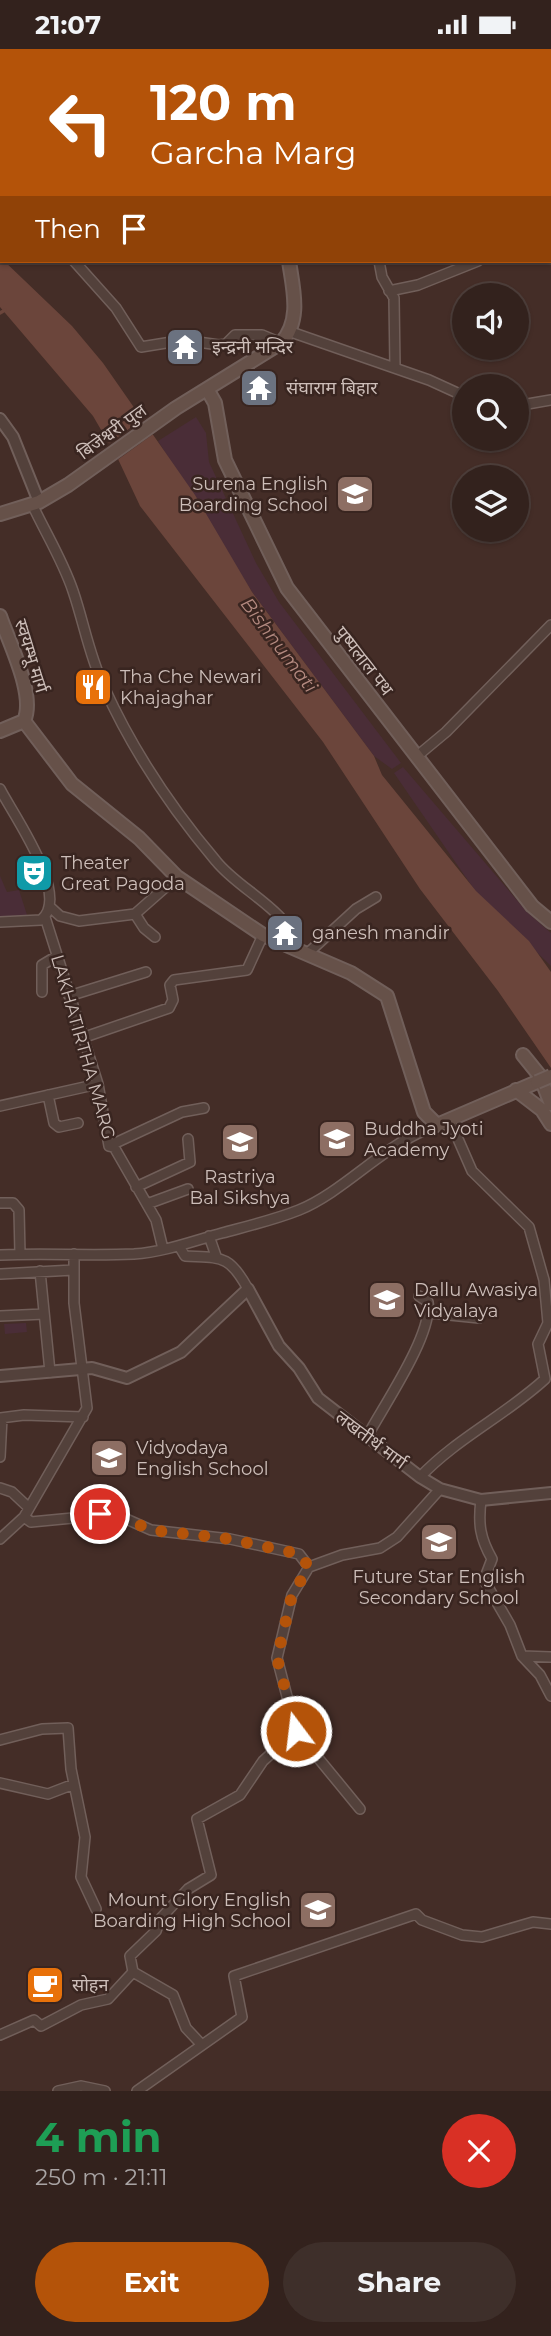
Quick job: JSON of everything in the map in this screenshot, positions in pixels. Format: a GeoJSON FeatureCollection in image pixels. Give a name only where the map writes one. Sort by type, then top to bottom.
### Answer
{"type":"FeatureCollection","features":[{"type":"Feature","properties":{"kind":"main road"},"geometry":{"type":"LineString","coordinates":[[289,263],[295,314],[291,332]]}},
{"type":"Feature","properties":{"kind":"main road","name":"बिजेश्वरी पुल"},"geometry":{"type":"LineString","coordinates":[[35,503],[68,485],[176,408],[281,343],[291,332]]}},
{"type":"Feature","properties":{"kind":"main road","name":"पुष्पलाल पथ"},"geometry":{"type":"LineString","coordinates":[[207,389],[215,403],[225,460],[274,565],[305,614],[532,906],[551,922]]}},
{"type":"Feature","properties":{"kind":"main road"},"geometry":{"type":"LineString","coordinates":[[0,514],[35,503]]}},
{"type":"Feature","properties":{"kind":"main road","name":"स्वयम्भू मार्ग"},"geometry":{"type":"LineString","coordinates":[[0,616],[16,657],[28,707],[24,721]]}},
{"type":"Feature","properties":{"kind":"main road"},"geometry":{"type":"LineString","coordinates":[[0,731],[24,721],[72,784],[100,810],[139,838],[177,877],[264,935],[351,973],[387,996],[424,1112],[437,1125],[551,1076]]}},
{"type":"Feature","properties":{"kind":"main road"},"geometry":{"type":"LineString","coordinates":[[523,1055],[540,1076],[551,1104]]}},
{"type":"Feature","properties":{"kind":"main road"},"geometry":{"type":"LineString","coordinates":[[516,1090],[542,1110],[551,1124]]}},
{"type":"Feature","properties":{"kind":"street"},"geometry":{"type":"LineString","coordinates":[[76,263],[116,307],[141,347],[184,340],[219,345],[226,344],[235,335],[262,335],[281,343]]}},
{"type":"Feature","properties":{"kind":"street"},"geometry":{"type":"LineString","coordinates":[[379,263],[382,277],[394,298],[395,367]]}},
{"type":"Feature","properties":{"kind":"street"},"geometry":{"type":"LineString","coordinates":[[389,291],[418,285],[473,263]]}},
{"type":"Feature","properties":{"kind":"street"},"geometry":{"type":"LineString","coordinates":[[291,332],[320,344],[395,367],[452,391]]}},
{"type":"Feature","properties":{"kind":"street"},"geometry":{"type":"LineString","coordinates":[[529,403],[547,400],[551,394]]}},
{"type":"Feature","properties":{"kind":"street"},"geometry":{"type":"LineString","coordinates":[[0,419],[13,437],[35,503],[73,591],[84,638],[104,687],[142,757],[218,864],[234,880],[266,903],[293,932],[303,950],[376,897]]}},
{"type":"Feature","properties":{"kind":"street"},"geometry":{"type":"LineString","coordinates":[[416,757],[491,687],[551,625]]}},
{"type":"Feature","properties":{"kind":"street"},"geometry":{"type":"LineString","coordinates":[[0,789],[17,814],[42,866],[49,890],[49,906],[45,917],[34,921],[0,922]]}},
{"type":"Feature","properties":{"kind":"street"},"geometry":{"type":"LineString","coordinates":[[49,906],[60,916],[79,921],[135,915],[177,877]]}},
{"type":"Feature","properties":{"kind":"street"},"geometry":{"type":"LineString","coordinates":[[135,915],[155,937]]}},
{"type":"Feature","properties":{"kind":"street","name":"LAKHATIRTHA MARG"},"geometry":{"type":"LineString","coordinates":[[45,917],[97,1084],[109,1146],[114,1147],[156,1220],[163,1249]]}},
{"type":"Feature","properties":{"kind":"street"},"geometry":{"type":"LineString","coordinates":[[82,1038],[169,1008],[173,1000],[170,985],[173,980],[247,970],[264,935]]}},
{"type":"Feature","properties":{"kind":"street"},"geometry":{"type":"LineString","coordinates":[[41,992],[42,965],[57,956]]}},
{"type":"Feature","properties":{"kind":"street"},"geometry":{"type":"LineString","coordinates":[[69,996],[146,972]]}},
{"type":"Feature","properties":{"kind":"street"},"geometry":{"type":"LineString","coordinates":[[0,1106],[97,1084]]}},
{"type":"Feature","properties":{"kind":"street"},"geometry":{"type":"LineString","coordinates":[[48,1095],[54,1123],[59,1127],[78,1123]]}},
{"type":"Feature","properties":{"kind":"street"},"geometry":{"type":"LineString","coordinates":[[109,1146],[182,1112],[204,1108]]}},
{"type":"Feature","properties":{"kind":"street"},"geometry":{"type":"LineString","coordinates":[[0,1255],[136,1254],[179,1246],[302,1209],[401,1144],[437,1125],[452,1123],[472,1171],[529,1227],[544,1280],[550,1323],[538,1344],[545,1379],[526,1397],[444,1452],[420,1477]]}},
{"type":"Feature","properties":{"kind":"street"},"geometry":{"type":"LineString","coordinates":[[135,1187],[190,1162],[188,1139]]}},
{"type":"Feature","properties":{"kind":"street"},"geometry":{"type":"LineString","coordinates":[[146,1204],[188,1189]]}},
{"type":"Feature","properties":{"kind":"street"},"geometry":{"type":"LineString","coordinates":[[0,1203],[13,1203],[19,1210],[19,1254]]}},
{"type":"Feature","properties":{"kind":"street"},"geometry":{"type":"LineString","coordinates":[[209,1237],[216,1256]]}},
{"type":"Feature","properties":{"kind":"street"},"geometry":{"type":"LineString","coordinates":[[0,1376],[83,1369],[102,1370],[121,1378],[136,1375],[181,1352],[248,1289],[229,1261],[216,1256],[185,1256],[179,1246]]}},
{"type":"Feature","properties":{"kind":"street"},"geometry":{"type":"LineString","coordinates":[[0,1539],[24,1517],[83,1417],[88,1402],[73,1269],[74,1254]]}},
{"type":"Feature","properties":{"kind":"street"},"geometry":{"type":"LineString","coordinates":[[1,1274],[73,1269]]}},
{"type":"Feature","properties":{"kind":"street"},"geometry":{"type":"LineString","coordinates":[[40,1271],[50,1372]]}},
{"type":"Feature","properties":{"kind":"street","name":"लखतीर्थ मार्ग"},"geometry":{"type":"LineString","coordinates":[[248,1289],[279,1346],[299,1368],[318,1398],[420,1477],[440,1489],[481,1500],[551,1493]]}},
{"type":"Feature","properties":{"kind":"street"},"geometry":{"type":"LineString","coordinates":[[368,1435],[402,1378],[430,1313],[428,1301],[419,1296]]}},
{"type":"Feature","properties":{"kind":"street"},"geometry":{"type":"LineString","coordinates":[[430,1313],[479,1318]]}},
{"type":"Feature","properties":{"kind":"street"},"geometry":{"type":"LineString","coordinates":[[0,1316],[44,1314]]}},
{"type":"Feature","properties":{"kind":"street"},"geometry":{"type":"LineString","coordinates":[[0,1457],[1,1418],[37,1415],[83,1417]]}},
{"type":"Feature","properties":{"kind":"street"},"geometry":{"type":"LineString","coordinates":[[0,1488],[12,1492],[29,1508]]}},
{"type":"Feature","properties":{"kind":"street"},"geometry":{"type":"LineString","coordinates":[[360,1809],[296,1731],[277,1658],[292,1595],[309,1567],[342,1555],[380,1548],[397,1537],[440,1489]]}},
{"type":"Feature","properties":{"kind":"street"},"geometry":{"type":"LineString","coordinates":[[481,1500],[478,1523],[483,1544],[492,1559],[484,1580],[510,1625],[522,1657],[540,1675],[551,1696]]}},
{"type":"Feature","properties":{"kind":"street"},"geometry":{"type":"LineString","coordinates":[[24,1517],[31,1522],[115,1514],[151,1530],[230,1539],[299,1554],[309,1567]]}},
{"type":"Feature","properties":{"kind":"street"},"geometry":{"type":"LineString","coordinates":[[522,1657],[551,1657]]}},
{"type":"Feature","properties":{"kind":"street"},"geometry":{"type":"LineString","coordinates":[[0,1740],[42,1729],[68,1728],[74,1784],[85,1837],[81,1877],[96,1909]]}},
{"type":"Feature","properties":{"kind":"street"},"geometry":{"type":"LineString","coordinates":[[201,2044],[186,2028],[173,1995],[133,1972],[130,1956],[156,1931],[160,1919],[188,1889],[211,1875],[197,1819],[240,1795],[263,1761],[296,1731]]}},
{"type":"Feature","properties":{"kind":"street"},"geometry":{"type":"LineString","coordinates":[[0,1783],[48,1794],[74,1784]]}},
{"type":"Feature","properties":{"kind":"street"},"geometry":{"type":"LineString","coordinates":[[136,2091],[242,2017],[234,1976],[416,1914],[422,1920],[462,1934],[482,1937],[533,1922],[551,1924]]}},
{"type":"Feature","properties":{"kind":"street"},"geometry":{"type":"LineString","coordinates":[[0,2035],[34,2020],[41,2026],[49,2024],[81,2005],[108,1999],[133,1972]]}},
{"type":"Feature","properties":{"kind":"street"},"geometry":{"type":"LineString","coordinates":[[58,2091],[81,2086],[105,2091]]}},
{"type":"Feature","properties":{"kind":"shaded area"},"geometry":{"type":"Polygon","coordinates":[[[196,417],[206,433],[209,462],[256,563],[279,602],[401,763],[392,769],[374,756],[252,592],[158,441],[196,417]]]}},
{"type":"Feature","properties":{"kind":"shaded area"},"geometry":{"type":"Polygon","coordinates":[[[403,767],[527,912],[551,933],[551,966],[478,895],[394,773],[403,767]]]}},
{"type":"Feature","properties":{"kind":"shaded area"},"geometry":{"type":"Polygon","coordinates":[[[0,876],[7,892],[19,890],[28,918],[0,921],[0,876]]]}},
{"type":"Feature","properties":{"kind":"shaded area"},"geometry":{"type":"Polygon","coordinates":[[[26,1323],[27,1332],[5,1334],[4,1324],[26,1323]]]}},
{"type":"Feature","properties":{"kind":"water","name":"Bishnumati"},"geometry":{"type":"Polygon","coordinates":[[[0,263],[6,263],[72,326],[103,363],[195,495],[252,592],[374,756],[382,775],[476,891],[529,941],[551,972],[551,1068],[498,991],[420,889],[323,742],[140,506],[118,459],[93,416],[0,307],[0,263]]]}},
{"type":"Feature","properties":{"kind":"pier"},"geometry":{"type":"Polygon","coordinates":[[[145,417],[156,432],[116,461],[107,445],[145,417]]]}},
{"type":"Feature","properties":{"kind":"waterway"},"geometry":{"type":"LineString","coordinates":[[0,313],[5,310]]}},
{"type":"Feature","properties":{"kind":"place","name":"इन्द्रनी मन्दिर"},"geometry":{"type":"Point","coordinates":[185,347]}},
{"type":"Feature","properties":{"kind":"place","name":"संघाराम बिहार"},"geometry":{"type":"Point","coordinates":[259,388]}},
{"type":"Feature","properties":{"kind":"place","name":"Surena English Boarding School"},"geometry":{"type":"Point","coordinates":[355,494]}},
{"type":"Feature","properties":{"kind":"place","name":"Tha Che Newari Khajaghar"},"geometry":{"type":"Point","coordinates":[93,687]}},
{"type":"Feature","properties":{"kind":"place","name":"Theater Great Pagoda"},"geometry":{"type":"Point","coordinates":[34,873]}},
{"type":"Feature","properties":{"kind":"place","name":"ganesh mandir"},"geometry":{"type":"Point","coordinates":[285,933]}},
{"type":"Feature","properties":{"kind":"place","name":"Buddha Jyoti Academy"},"geometry":{"type":"Point","coordinates":[337,1139]}},
{"type":"Feature","properties":{"kind":"place","name":"Rastriya Bal Sikshya"},"geometry":{"type":"Point","coordinates":[240,1142]}},
{"type":"Feature","properties":{"kind":"place","name":"Dallu Awasiya Vidyalaya"},"geometry":{"type":"Point","coordinates":[387,1300]}},
{"type":"Feature","properties":{"kind":"place","name":"Vidyodaya English School"},"geometry":{"type":"Point","coordinates":[109,1458]}},
{"type":"Feature","properties":{"kind":"place","name":"Future Star English Secondary School"},"geometry":{"type":"Point","coordinates":[439,1542]}},
{"type":"Feature","properties":{"kind":"place","name":"Mount Glory English Boarding High School"},"geometry":{"type":"Point","coordinates":[318,1910]}},
{"type":"Feature","properties":{"kind":"place","name":"सोहन"},"geometry":{"type":"Point","coordinates":[45,1985]}},
{"type":"Feature","properties":{"kind":"route"},"geometry":{"type":"LineString","coordinates":[[100,1514],[115,1514],[151,1530],[230,1539],[299,1554],[309,1567],[292,1595],[277,1658],[296,1731]]}}]}
